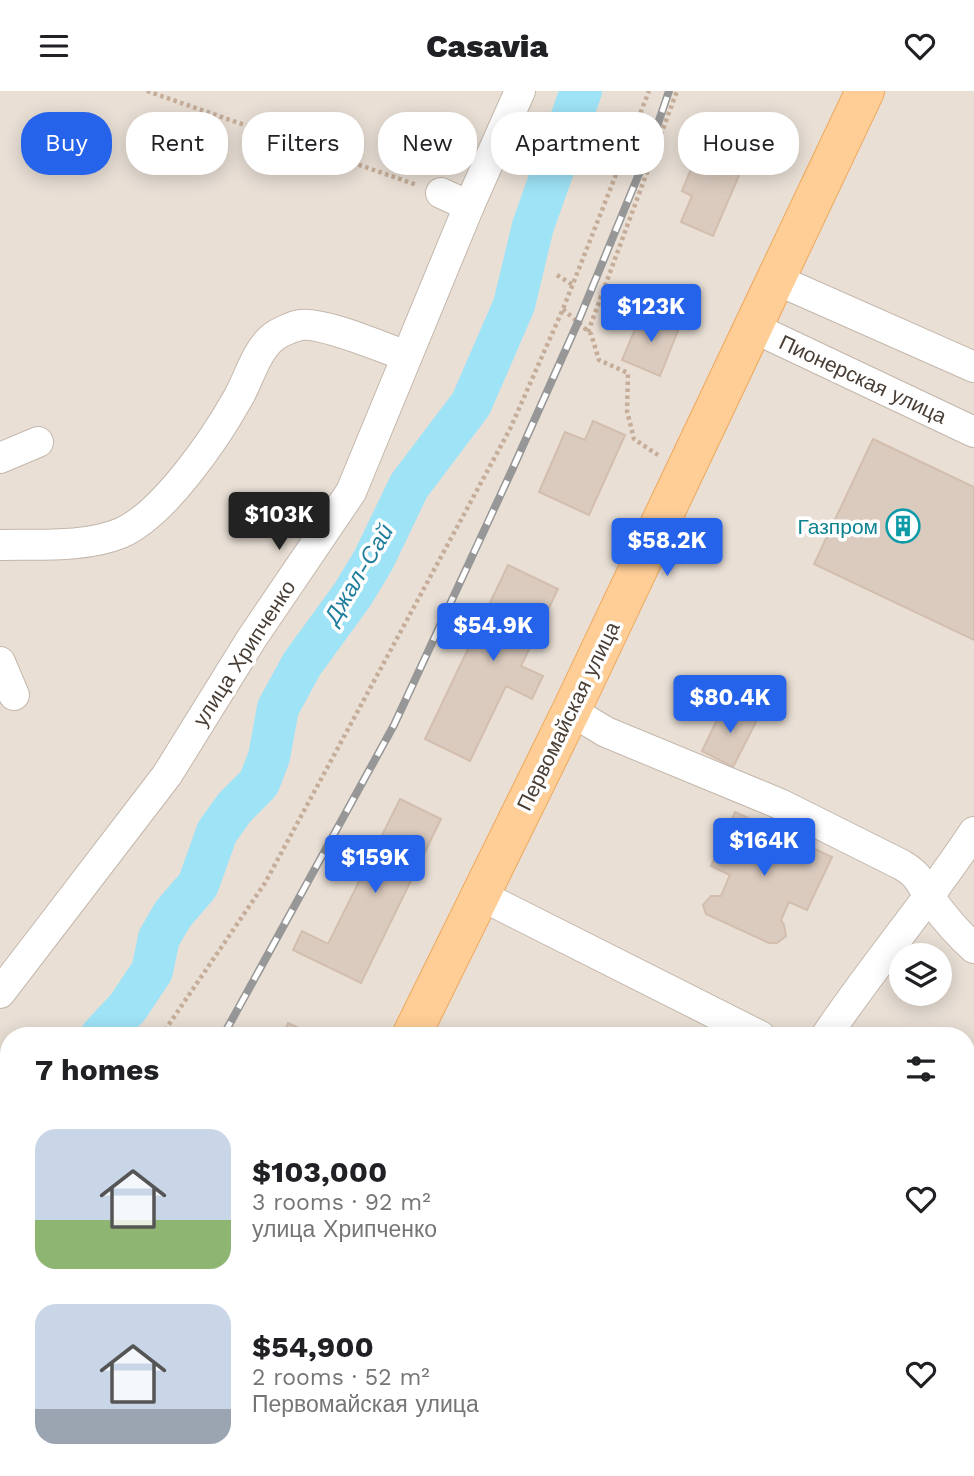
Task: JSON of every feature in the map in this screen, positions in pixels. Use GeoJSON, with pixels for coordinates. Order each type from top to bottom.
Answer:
{"type":"FeatureCollection","features":[{"type":"Feature","properties":{"kind":"main road","name":"Первомайская улица"},"geometry":{"type":"LineString","coordinates":[[415,1027],[571,711],[865,91]]}},
{"type":"Feature","properties":{"kind":"street","name":"улица Хрипченко"},"geometry":{"type":"LineString","coordinates":[[0,993],[167,775],[252,638],[351,492],[469,206],[520,91]]}},
{"type":"Feature","properties":{"kind":"street"},"geometry":{"type":"LineString","coordinates":[[441,194],[469,206]]}},
{"type":"Feature","properties":{"kind":"street"},"geometry":{"type":"LineString","coordinates":[[775,279],[974,367]]}},
{"type":"Feature","properties":{"kind":"street"},"geometry":{"type":"LineString","coordinates":[[0,545],[86,541],[120,533],[143,520],[177,485],[215,438],[263,349],[273,337],[301,325],[328,329],[407,356]]}},
{"type":"Feature","properties":{"kind":"street","name":"Пионерская улица"},"geometry":{"type":"LineString","coordinates":[[752,327],[974,432]]}},
{"type":"Feature","properties":{"kind":"street"},"geometry":{"type":"LineString","coordinates":[[0,458],[38,442]]}},
{"type":"Feature","properties":{"kind":"street"},"geometry":{"type":"LineString","coordinates":[[0,662],[14,695]]}},
{"type":"Feature","properties":{"kind":"street"},"geometry":{"type":"LineString","coordinates":[[571,711],[606,732],[780,804],[902,865],[917,874],[930,897],[962,938],[974,948]]}},
{"type":"Feature","properties":{"kind":"street"},"geometry":{"type":"LineString","coordinates":[[832,1027],[930,897],[974,832]]}},
{"type":"Feature","properties":{"kind":"street"},"geometry":{"type":"LineString","coordinates":[[480,895],[742,1027]]}},
{"type":"Feature","properties":{"kind":"path"},"geometry":{"type":"LineString","coordinates":[[147,91],[441,194]]}},
{"type":"Feature","properties":{"kind":"path"},"geometry":{"type":"LineString","coordinates":[[167,1027],[265,883],[510,429],[573,285],[649,91]]}},
{"type":"Feature","properties":{"kind":"path"},"geometry":{"type":"LineString","coordinates":[[588,332],[677,91]]}},
{"type":"Feature","properties":{"kind":"path"},"geometry":{"type":"LineString","coordinates":[[557,275],[573,285]]}},
{"type":"Feature","properties":{"kind":"path"},"geometry":{"type":"LineString","coordinates":[[563,309],[588,332],[599,360],[628,373],[627,411],[634,439],[658,454]]}},
{"type":"Feature","properties":{"kind":"shaded area"},"geometry":{"type":"Polygon","coordinates":[[[0,91],[974,91],[974,1027],[0,1027],[0,91]]]}},
{"type":"Feature","properties":{"kind":"building"},"geometry":{"type":"Polygon","coordinates":[[[689,175],[739,175],[713,236],[681,222],[692,196],[682,191],[689,175]]]}},
{"type":"Feature","properties":{"kind":"building"},"geometry":{"type":"Polygon","coordinates":[[[642,313],[679,328],[660,376],[622,360],[642,313]]]}},
{"type":"Feature","properties":{"kind":"building"},"geometry":{"type":"Polygon","coordinates":[[[593,421],[625,435],[589,515],[539,492],[565,432],[585,440],[593,421]]]}},
{"type":"Feature","properties":{"kind":"building","name":"Газпром"},"geometry":{"type":"Polygon","coordinates":[[[873,439],[974,487],[974,640],[814,564],[873,439]]]}},
{"type":"Feature","properties":{"kind":"building"},"geometry":{"type":"Polygon","coordinates":[[[508,565],[558,589],[521,666],[543,676],[532,699],[506,686],[470,761],[425,739],[508,565]]]}},
{"type":"Feature","properties":{"kind":"building"},"geometry":{"type":"Polygon","coordinates":[[[725,703],[758,718],[733,767],[702,751],[725,703]]]}},
{"type":"Feature","properties":{"kind":"building"},"geometry":{"type":"Polygon","coordinates":[[[400,799],[441,819],[361,983],[293,950],[302,931],[328,944],[400,799]]]}},
{"type":"Feature","properties":{"kind":"building"},"geometry":{"type":"Polygon","coordinates":[[[735,812],[832,857],[807,910],[789,902],[781,920],[786,936],[777,943],[769,943],[706,914],[703,905],[711,896],[721,896],[730,875],[711,866],[735,812]]]}},
{"type":"Feature","properties":{"kind":"waterway","name":"Джал-Сай"},"geometry":{"type":"LineString","coordinates":[[109,1027],[128,1007],[152,971],[159,938],[173,914],[198,885],[217,832],[235,807],[259,783],[269,757],[278,708],[302,664],[353,594],[374,559],[409,486],[471,404],[514,305],[533,226],[581,91]]}},
{"type":"Feature","properties":{"kind":"railway"},"geometry":{"type":"LineString","coordinates":[[228,1027],[394,725],[578,322],[650,147],[669,91]]}},
{"type":"Feature","properties":{"kind":"place","name":"Газпром"},"geometry":{"type":"Point","coordinates":[903,526]}}]}
